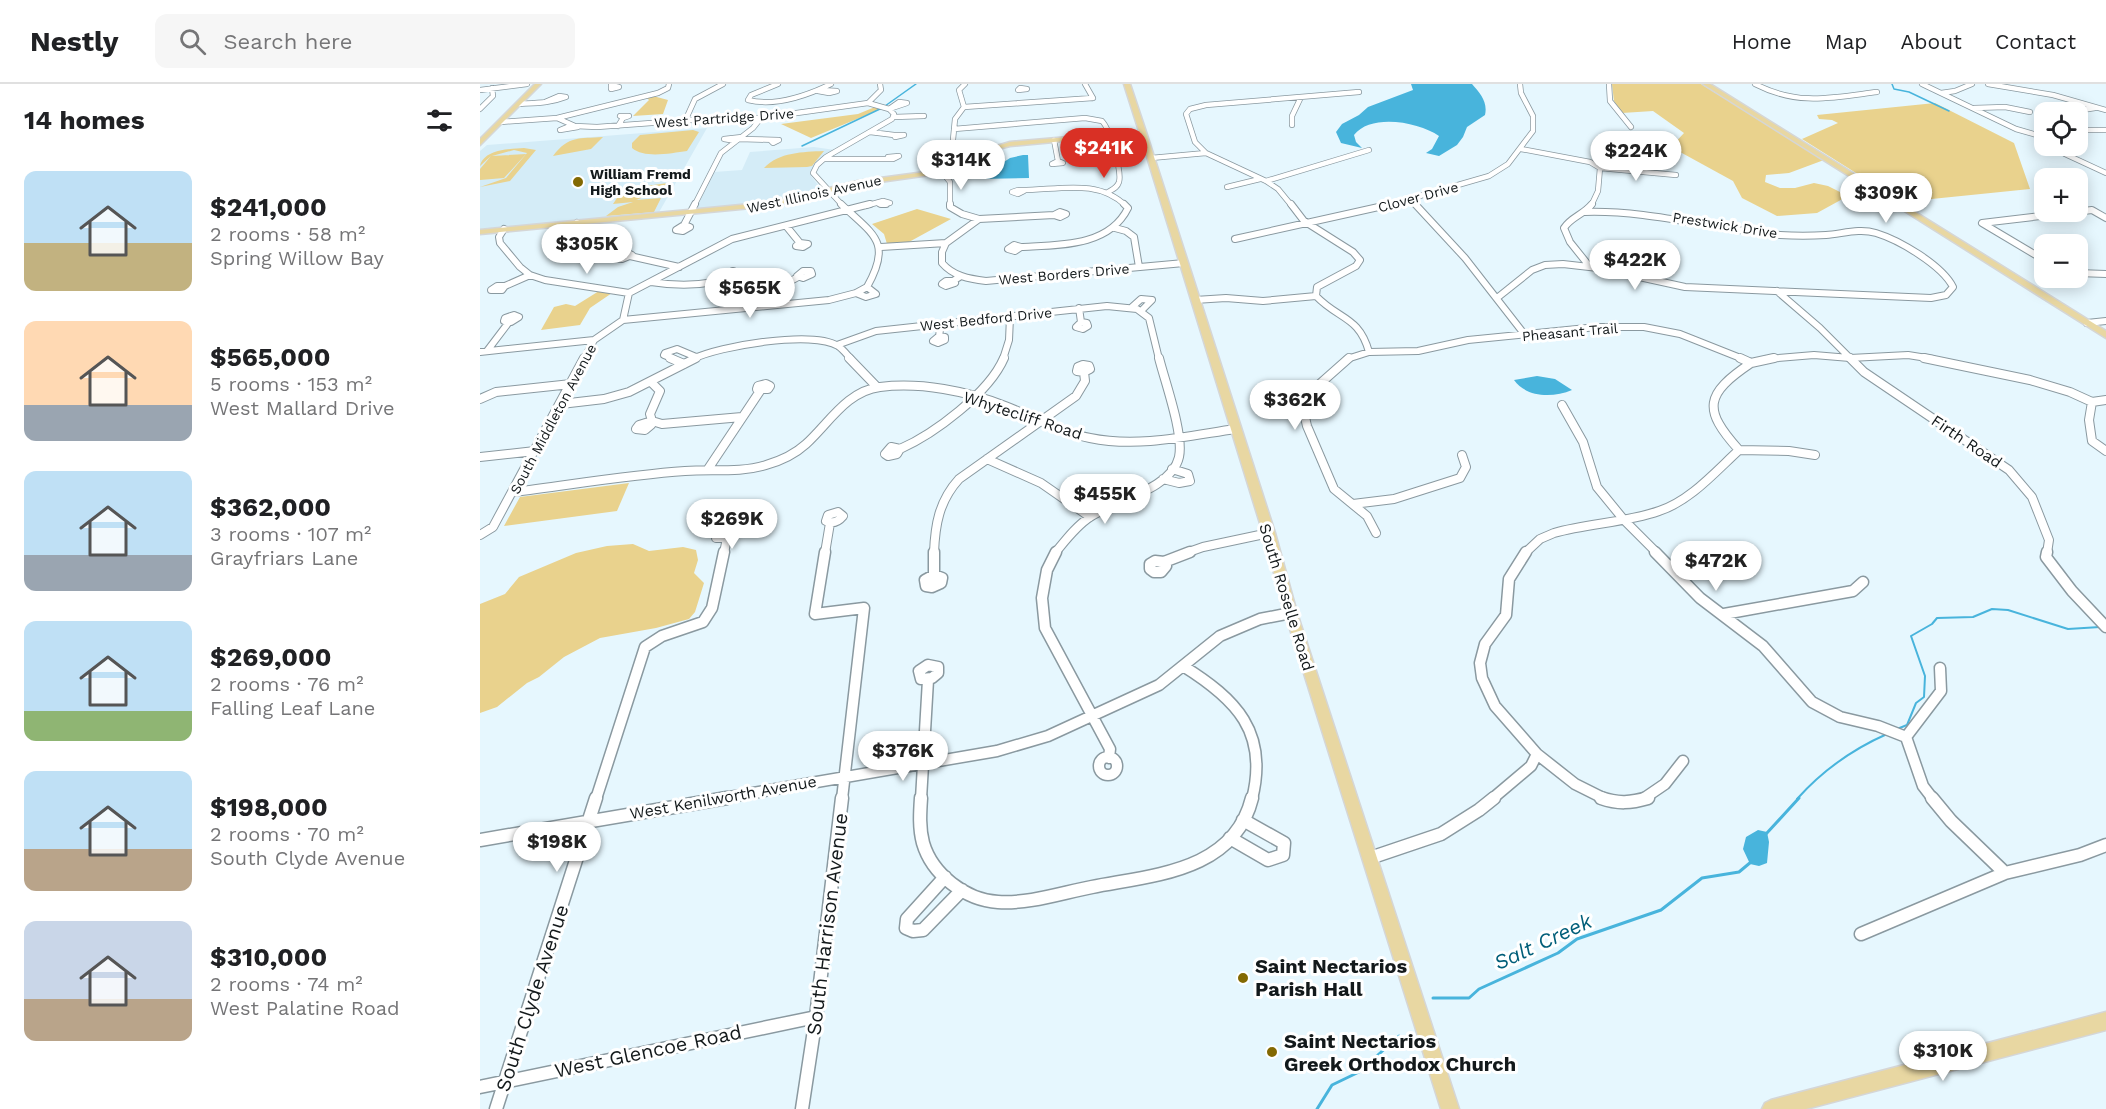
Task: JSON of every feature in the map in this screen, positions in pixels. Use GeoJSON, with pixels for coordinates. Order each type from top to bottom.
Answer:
{"type":"FeatureCollection","features":[{"type":"Feature","properties":{"kind":"main road"},"geometry":{"type":"LineString","coordinates":[[480,144],[538,84]]}},
{"type":"Feature","properties":{"kind":"main road","name":"South Roselle Road"},"geometry":{"type":"LineString","coordinates":[[1127,84],[1269,533],[1291,613],[1450,1109]]}},
{"type":"Feature","properties":{"kind":"main road"},"geometry":{"type":"LineString","coordinates":[[1706,84],[2106,335]]}},
{"type":"Feature","properties":{"kind":"main road","name":"West Illinois Avenue"},"geometry":{"type":"LineString","coordinates":[[480,232],[689,214],[772,204],[874,180],[942,172],[992,149],[1010,144],[1143,132]]}},
{"type":"Feature","properties":{"kind":"main road"},"geometry":{"type":"LineString","coordinates":[[1779,1108],[2106,1021]]}},
{"type":"Feature","properties":{"kind":"street"},"geometry":{"type":"LineString","coordinates":[[480,90],[526,84]]}},
{"type":"Feature","properties":{"kind":"street"},"geometry":{"type":"LineString","coordinates":[[557,118],[597,106],[658,93],[668,88],[669,84]]}},
{"type":"Feature","properties":{"kind":"street"},"geometry":{"type":"LineString","coordinates":[[685,121],[695,99],[723,84]]}},
{"type":"Feature","properties":{"kind":"street"},"geometry":{"type":"LineString","coordinates":[[778,84],[751,95],[748,100],[753,102],[786,99],[819,90],[831,84]]}},
{"type":"Feature","properties":{"kind":"street"},"geometry":{"type":"LineString","coordinates":[[880,84],[881,90],[868,103],[889,109],[894,112],[894,117]]}},
{"type":"Feature","properties":{"kind":"street"},"geometry":{"type":"LineString","coordinates":[[964,107],[959,90],[965,84]]}},
{"type":"Feature","properties":{"kind":"street"},"geometry":{"type":"LineString","coordinates":[[973,159],[952,152],[955,118],[964,107],[1093,98],[1085,84]]}},
{"type":"Feature","properties":{"kind":"street","name":"Clover Drive"},"geometry":{"type":"LineString","coordinates":[[1235,238],[1252,237],[1411,200],[1489,176],[1508,164],[1533,131],[1533,116],[1521,93],[1520,84]]}},
{"type":"Feature","properties":{"kind":"street"},"geometry":{"type":"LineString","coordinates":[[1609,84],[1610,101],[1631,127]]}},
{"type":"Feature","properties":{"kind":"street"},"geometry":{"type":"LineString","coordinates":[[1755,84],[1784,100],[1826,100],[1877,93]]}},
{"type":"Feature","properties":{"kind":"street"},"geometry":{"type":"LineString","coordinates":[[1922,84],[2016,129],[2034,134]]}},
{"type":"Feature","properties":{"kind":"street"},"geometry":{"type":"LineString","coordinates":[[1941,93],[1955,91],[1972,84]]}},
{"type":"Feature","properties":{"kind":"street"},"geometry":{"type":"LineString","coordinates":[[1988,84],[2024,90],[2024,96],[2034,97],[2034,92],[2053,94],[2106,108]]}},
{"type":"Feature","properties":{"kind":"street"},"geometry":{"type":"LineString","coordinates":[[2053,94],[2058,84]]}},
{"type":"Feature","properties":{"kind":"street"},"geometry":{"type":"LineString","coordinates":[[480,110],[493,96],[492,88]]}},
{"type":"Feature","properties":{"kind":"street"},"geometry":{"type":"LineString","coordinates":[[1024,90],[1028,104]]}},
{"type":"Feature","properties":{"kind":"street"},"geometry":{"type":"LineString","coordinates":[[1359,92],[1206,105],[1190,109],[1186,114],[1194,138],[1206,153],[1278,189],[1309,224],[1353,252],[1360,260],[1356,266],[1317,287],[1316,296],[1325,307],[1357,323],[1366,336],[1369,352],[1350,357],[1314,389],[1302,404],[1307,426],[1334,489],[1367,516],[1376,533]]}},
{"type":"Feature","properties":{"kind":"street"},"geometry":{"type":"LineString","coordinates":[[1292,125],[1292,116],[1301,97]]}},
{"type":"Feature","properties":{"kind":"street"},"geometry":{"type":"LineString","coordinates":[[519,104],[545,102]]}},
{"type":"Feature","properties":{"kind":"street","name":"West Partridge Drive"},"geometry":{"type":"LineString","coordinates":[[572,125],[561,130],[580,127],[762,118],[868,103]]}},
{"type":"Feature","properties":{"kind":"street"},"geometry":{"type":"LineString","coordinates":[[1972,108],[1996,106],[2030,112]]}},
{"type":"Feature","properties":{"kind":"street"},"geometry":{"type":"LineString","coordinates":[[2088,109],[2098,107]]}},
{"type":"Feature","properties":{"kind":"street"},"geometry":{"type":"LineString","coordinates":[[629,293],[623,320],[830,300],[856,293],[867,287],[881,247],[878,239],[827,191],[813,173],[824,159],[894,117],[924,116]]}},
{"type":"Feature","properties":{"kind":"street","name":"West Partridge Drive"},"geometry":{"type":"LineString","coordinates":[[501,122],[557,118],[580,127]]}},
{"type":"Feature","properties":{"kind":"street"},"geometry":{"type":"LineString","coordinates":[[618,126],[623,118]]}},
{"type":"Feature","properties":{"kind":"street"},"geometry":{"type":"LineString","coordinates":[[684,225],[721,153],[762,118]]}},
{"type":"Feature","properties":{"kind":"street"},"geometry":{"type":"LineString","coordinates":[[954,129],[1098,120],[1106,125],[1120,182],[1116,188],[1108,192]]}},
{"type":"Feature","properties":{"kind":"street"},"geometry":{"type":"LineString","coordinates":[[2088,130],[2106,130]]}},
{"type":"Feature","properties":{"kind":"street"},"geometry":{"type":"LineString","coordinates":[[2096,130],[2106,136]]}},
{"type":"Feature","properties":{"kind":"street"},"geometry":{"type":"LineString","coordinates":[[870,132],[894,135]]}},
{"type":"Feature","properties":{"kind":"street"},"geometry":{"type":"LineString","coordinates":[[739,139],[770,140]]}},
{"type":"Feature","properties":{"kind":"street"},"geometry":{"type":"LineString","coordinates":[[1054,140],[1058,161]]}},
{"type":"Feature","properties":{"kind":"street"},"geometry":{"type":"LineString","coordinates":[[1521,149],[1590,162],[1600,168],[1676,175]]}},
{"type":"Feature","properties":{"kind":"street"},"geometry":{"type":"LineString","coordinates":[[1227,188],[1369,150]]}},
{"type":"Feature","properties":{"kind":"street"},"geometry":{"type":"LineString","coordinates":[[1151,158],[1206,153]]}},
{"type":"Feature","properties":{"kind":"street"},"geometry":{"type":"LineString","coordinates":[[2069,156],[2106,173]]}},
{"type":"Feature","properties":{"kind":"street"},"geometry":{"type":"LineString","coordinates":[[824,159],[888,158]]}},
{"type":"Feature","properties":{"kind":"street"},"geometry":{"type":"LineString","coordinates":[[2088,165],[2103,164]]}},
{"type":"Feature","properties":{"kind":"street"},"geometry":{"type":"LineString","coordinates":[[1590,267],[1570,242],[1564,228],[1570,218],[1585,212],[1599,188],[1600,168]]}},
{"type":"Feature","properties":{"kind":"street"},"geometry":{"type":"LineString","coordinates":[[942,172],[950,182],[950,207],[962,214],[979,219],[1054,215]]}},
{"type":"Feature","properties":{"kind":"street"},"geometry":{"type":"LineString","coordinates":[[1020,247],[1086,240],[1115,228],[1125,219],[1128,208],[1121,199],[1108,192],[1073,188],[1024,191]]}},
{"type":"Feature","properties":{"kind":"street"},"geometry":{"type":"LineString","coordinates":[[1411,200],[1465,258],[1525,335]]}},
{"type":"Feature","properties":{"kind":"street"},"geometry":{"type":"LineString","coordinates":[[504,230],[499,237],[500,243],[520,267],[530,275],[545,280],[629,293],[732,239],[879,204]]}},
{"type":"Feature","properties":{"kind":"street","name":"Prestwick Drive"},"geometry":{"type":"LineString","coordinates":[[1585,212],[1615,210],[1658,214],[1780,235],[1874,232],[1892,239],[1939,270],[1950,279],[1953,287],[1950,292],[1939,298],[1777,291]]}},
{"type":"Feature","properties":{"kind":"street"},"geometry":{"type":"LineString","coordinates":[[2034,254],[1982,222],[2092,210],[2106,218]]}},
{"type":"Feature","properties":{"kind":"street"},"geometry":{"type":"LineString","coordinates":[[961,276],[949,271],[942,262],[942,252],[946,243],[979,219]]}},
{"type":"Feature","properties":{"kind":"street"},"geometry":{"type":"LineString","coordinates":[[577,223],[572,230],[572,236],[577,239]]}},
{"type":"Feature","properties":{"kind":"street"},"geometry":{"type":"LineString","coordinates":[[787,227],[800,243]]}},
{"type":"Feature","properties":{"kind":"street"},"geometry":{"type":"LineString","coordinates":[[1115,228],[1126,231],[1134,237],[1139,267]]}},
{"type":"Feature","properties":{"kind":"street"},"geometry":{"type":"LineString","coordinates":[[881,247],[946,243]]}},
{"type":"Feature","properties":{"kind":"street"},"geometry":{"type":"LineString","coordinates":[[630,256],[679,267]]}},
{"type":"Feature","properties":{"kind":"street","name":"West Borders Drive"},"geometry":{"type":"LineString","coordinates":[[961,276],[986,281],[1010,281],[1184,263]]}},
{"type":"Feature","properties":{"kind":"street"},"geometry":{"type":"LineString","coordinates":[[1497,298],[1537,267],[1549,265],[1590,267],[1635,278],[1684,286],[1777,291]]}},
{"type":"Feature","properties":{"kind":"street"},"geometry":{"type":"LineString","coordinates":[[2088,273],[2106,274]]}},
{"type":"Feature","properties":{"kind":"street"},"geometry":{"type":"LineString","coordinates":[[505,286],[530,275]]}},
{"type":"Feature","properties":{"kind":"street"},"geometry":{"type":"LineString","coordinates":[[953,281],[961,276]]}},
{"type":"Feature","properties":{"kind":"street"},"geometry":{"type":"LineString","coordinates":[[781,304],[787,284],[798,277]]}},
{"type":"Feature","properties":{"kind":"street"},"geometry":{"type":"LineString","coordinates":[[651,282],[671,286],[721,281]]}},
{"type":"Feature","properties":{"kind":"street"},"geometry":{"type":"LineString","coordinates":[[856,293],[866,297],[876,294],[867,287]]}},
{"type":"Feature","properties":{"kind":"street","name":"Firth Road"},"geometry":{"type":"LineString","coordinates":[[1777,291],[1820,328],[1864,372],[2009,470],[2026,487],[2049,540],[2046,557],[2072,591],[2106,627]]}},
{"type":"Feature","properties":{"kind":"street"},"geometry":{"type":"LineString","coordinates":[[1196,300],[1226,298],[1263,301],[1316,296]]}},
{"type":"Feature","properties":{"kind":"street","name":"West Bedford Drive"},"geometry":{"type":"LineString","coordinates":[[837,345],[876,331],[1113,305],[1136,309],[1151,321],[1179,437]]}},
{"type":"Feature","properties":{"kind":"street"},"geometry":{"type":"LineString","coordinates":[[1079,308],[1081,322]]}},
{"type":"Feature","properties":{"kind":"street"},"geometry":{"type":"LineString","coordinates":[[900,449],[909,447],[938,427],[991,379],[1001,363],[1009,341],[1010,317]]}},
{"type":"Feature","properties":{"kind":"street","name":"South Middleton Avenue"},"geometry":{"type":"LineString","coordinates":[[484,534],[493,527],[513,492],[594,340],[623,320]]}},
{"type":"Feature","properties":{"kind":"street"},"geometry":{"type":"LineString","coordinates":[[2087,323],[2106,321]]}},
{"type":"Feature","properties":{"kind":"street"},"geometry":{"type":"LineString","coordinates":[[483,352],[509,322]]}},
{"type":"Feature","properties":{"kind":"street"},"geometry":{"type":"LineString","coordinates":[[939,336],[941,324]]}},
{"type":"Feature","properties":{"kind":"street","name":"Pheasant Trail"},"geometry":{"type":"LineString","coordinates":[[1369,352],[1418,351],[1468,340],[1597,327],[1644,327],[1680,334],[1712,345],[1750,363]]}},
{"type":"Feature","properties":{"kind":"street"},"geometry":{"type":"LineString","coordinates":[[561,404],[604,399],[651,382],[708,352],[732,346],[804,339],[837,345],[877,387]]}},
{"type":"Feature","properties":{"kind":"street"},"geometry":{"type":"LineString","coordinates":[[483,352],[594,340]]}},
{"type":"Feature","properties":{"kind":"street"},"geometry":{"type":"LineString","coordinates":[[684,364],[664,355],[668,351],[677,349],[696,357]]}},
{"type":"Feature","properties":{"kind":"street"},"geometry":{"type":"LineString","coordinates":[[1739,450],[1716,423],[1712,405],[1720,389],[1733,375],[1750,363],[1778,357],[1850,358],[1876,355],[1918,357],[1986,369],[2030,380],[2070,392],[2092,402],[2106,400]]}},
{"type":"Feature","properties":{"kind":"street"},"geometry":{"type":"LineString","coordinates":[[934,575],[936,518],[947,490],[959,479],[1076,396],[1084,381],[1084,372]]}},
{"type":"Feature","properties":{"kind":"street"},"geometry":{"type":"LineString","coordinates":[[651,382],[660,391],[650,414],[651,422],[662,424],[742,417]]}},
{"type":"Feature","properties":{"kind":"street"},"geometry":{"type":"LineString","coordinates":[[480,399],[496,392],[571,384]]}},
{"type":"Feature","properties":{"kind":"street","name":"Whytecliff Road"},"geometry":{"type":"LineString","coordinates":[[513,492],[708,469],[748,469],[786,456],[805,445],[837,410],[877,387],[935,389],[973,396],[1074,434],[1107,440],[1141,442],[1235,429]]}},
{"type":"Feature","properties":{"kind":"street"},"geometry":{"type":"LineString","coordinates":[[708,469],[760,391]]}},
{"type":"Feature","properties":{"kind":"street"},"geometry":{"type":"LineString","coordinates":[[2092,402],[2089,420],[2092,441],[2106,451]]}},
{"type":"Feature","properties":{"kind":"street"},"geometry":{"type":"LineString","coordinates":[[1562,405],[1566,416],[1583,442],[1597,487],[1623,520],[1700,598],[1724,614],[1763,646],[1812,702],[1840,717],[1878,726],[1906,737],[1923,786],[1951,821],[2005,873]]}},
{"type":"Feature","properties":{"kind":"street"},"geometry":{"type":"LineString","coordinates":[[1109,758],[1110,750],[1045,628],[1042,598],[1047,570],[1055,553],[1068,537],[1090,517],[1148,489],[1163,479],[1172,469],[1181,451],[1179,437]]}},
{"type":"Feature","properties":{"kind":"street"},"geometry":{"type":"LineString","coordinates":[[1683,761],[1672,778],[1654,796],[1634,804],[1604,801],[1572,782],[1537,754],[1515,730],[1485,686],[1480,669],[1482,650],[1490,634],[1506,615],[1508,582],[1530,547],[1548,534],[1623,520],[1660,510],[1695,489],[1739,450],[1782,450],[1815,455]]}},
{"type":"Feature","properties":{"kind":"street"},"geometry":{"type":"LineString","coordinates":[[480,457],[535,451]]}},
{"type":"Feature","properties":{"kind":"street"},"geometry":{"type":"LineString","coordinates":[[1353,504],[1377,504],[1420,493],[1460,478],[1466,467],[1462,455]]}},
{"type":"Feature","properties":{"kind":"street"},"geometry":{"type":"LineString","coordinates":[[987,459],[1041,483],[1090,517]]}},
{"type":"Feature","properties":{"kind":"street"},"geometry":{"type":"LineString","coordinates":[[1163,479],[1179,483],[1190,481],[1188,474],[1172,469]]}},
{"type":"Feature","properties":{"kind":"street","name":"South Harrison Avenue"},"geometry":{"type":"LineString","coordinates":[[802,1109],[816,1017],[864,608],[815,614],[830,523]]}},
{"type":"Feature","properties":{"kind":"street"},"geometry":{"type":"LineString","coordinates":[[1164,562],[1203,547],[1269,533]]}},
{"type":"Feature","properties":{"kind":"street","name":"South Clyde Avenue"},"geometry":{"type":"LineString","coordinates":[[496,1109],[645,647],[662,636],[686,630],[702,621],[712,608],[727,538]]}},
{"type":"Feature","properties":{"kind":"street"},"geometry":{"type":"LineString","coordinates":[[1724,614],[1853,591],[1863,582]]}},
{"type":"Feature","properties":{"kind":"street","name":"West Kenilworth Avenue"},"geometry":{"type":"LineString","coordinates":[[480,840],[590,819],[997,751],[1048,736],[1093,717],[1159,685],[1220,636],[1260,619],[1291,613]]}},
{"type":"Feature","properties":{"kind":"street"},"geometry":{"type":"LineString","coordinates":[[928,680],[919,826],[926,851],[936,869],[962,890],[996,902],[1029,900],[1180,870],[1216,850],[1230,838],[1248,811],[1257,784],[1256,760],[1250,733],[1238,708],[1219,689],[1183,666]]}},
{"type":"Feature","properties":{"kind":"street"},"geometry":{"type":"LineString","coordinates":[[1906,737],[1941,691],[1940,668]]}},
{"type":"Feature","properties":{"kind":"street"},"geometry":{"type":"LineString","coordinates":[[1370,858],[1441,834],[1479,810],[1531,766],[1537,754]]}},
{"type":"Feature","properties":{"kind":"street"},"geometry":{"type":"LineString","coordinates":[[1230,838],[1268,860],[1283,855],[1284,843],[1243,820]]}},
{"type":"Feature","properties":{"kind":"street"},"geometry":{"type":"LineString","coordinates":[[1861,934],[2005,873],[2080,855],[2106,845]]}},
{"type":"Feature","properties":{"kind":"street"},"geometry":{"type":"LineString","coordinates":[[945,877],[907,919],[906,928],[913,932],[923,930],[962,890]]}},
{"type":"Feature","properties":{"kind":"street","name":"West Glencoe Road"},"geometry":{"type":"LineString","coordinates":[[480,1087],[816,1017]]}},
{"type":"Feature","properties":{"kind":"shaded area"},"geometry":{"type":"Polygon","coordinates":[[[1612,84],[1701,84],[1824,160],[1789,173],[1766,175],[1765,182],[1780,188],[1795,188],[1814,183],[1828,186],[1848,196],[1817,213],[1777,216],[1742,198],[1733,181],[1671,147],[1684,133],[1653,111],[1622,113],[1614,101],[1612,84]]]}},
{"type":"Feature","properties":{"kind":"shaded area"},"geometry":{"type":"Polygon","coordinates":[[[653,96],[668,100],[663,114],[633,116],[649,100],[647,98],[653,96]]]}},
{"type":"Feature","properties":{"kind":"shaded area"},"geometry":{"type":"Polygon","coordinates":[[[1935,103],[2014,143],[2030,189],[1902,202],[1802,139],[1838,123],[1819,119],[1817,115],[1935,103]]]}},
{"type":"Feature","properties":{"kind":"shaded area"},"geometry":{"type":"Polygon","coordinates":[[[875,107],[881,109],[811,138],[781,124],[858,114],[875,107]]]}},
{"type":"Feature","properties":{"kind":"shaded area","name":"William Fremd High School"},"geometry":{"type":"Polygon","coordinates":[[[707,128],[658,214],[480,230],[480,151],[487,145],[707,128]]]}},
{"type":"Feature","properties":{"kind":"shaded area"},"geometry":{"type":"Polygon","coordinates":[[[693,130],[699,132],[687,151],[651,154],[632,148],[632,143],[640,135],[693,130]]]}},
{"type":"Feature","properties":{"kind":"shaded area"},"geometry":{"type":"Polygon","coordinates":[[[603,137],[591,149],[553,156],[564,144],[575,139],[603,137]]]}},
{"type":"Feature","properties":{"kind":"shaded area"},"geometry":{"type":"Polygon","coordinates":[[[814,147],[835,150],[812,171],[811,176],[822,190],[776,202],[695,211],[714,172],[742,170],[750,152],[814,147]]]}},
{"type":"Feature","properties":{"kind":"shaded area"},"geometry":{"type":"Polygon","coordinates":[[[524,148],[536,150],[510,181],[480,187],[506,178],[527,153],[514,150],[492,156],[526,154],[504,178],[480,180],[480,169],[491,156],[480,166],[482,160],[498,151],[524,148]]]}},
{"type":"Feature","properties":{"kind":"shaded area"},"geometry":{"type":"Polygon","coordinates":[[[824,151],[812,166],[764,168],[784,156],[824,151]]]}},
{"type":"Feature","properties":{"kind":"shaded area"},"geometry":{"type":"Polygon","coordinates":[[[668,183],[659,191],[636,200],[661,198],[654,212],[606,216],[618,207],[633,202],[613,204],[623,189],[668,183]]]}},
{"type":"Feature","properties":{"kind":"shaded area"},"geometry":{"type":"Polygon","coordinates":[[[917,209],[951,219],[909,242],[887,244],[884,234],[872,224],[917,209]]]}},
{"type":"Feature","properties":{"kind":"shaded area"},"geometry":{"type":"Polygon","coordinates":[[[599,291],[612,293],[590,308],[580,325],[541,330],[554,307],[566,304],[575,306],[599,291]]]}},
{"type":"Feature","properties":{"kind":"shaded area"},"geometry":{"type":"Polygon","coordinates":[[[629,483],[617,511],[504,526],[520,497],[629,483]]]}},
{"type":"Feature","properties":{"kind":"shaded area"},"geometry":{"type":"Polygon","coordinates":[[[633,544],[649,551],[683,547],[696,550],[698,560],[694,573],[704,583],[695,612],[689,619],[656,628],[600,638],[564,657],[497,707],[480,713],[480,604],[505,594],[519,577],[576,553],[607,546],[633,544]]]}},
{"type":"Feature","properties":{"kind":"water"},"geometry":{"type":"Polygon","coordinates":[[[1411,84],[1472,84],[1484,102],[1485,115],[1467,127],[1457,145],[1439,156],[1426,153],[1432,149],[1439,136],[1420,127],[1395,122],[1372,124],[1362,128],[1354,135],[1356,142],[1362,148],[1341,143],[1336,132],[1342,124],[1368,107],[1413,90],[1411,84]]]}},
{"type":"Feature","properties":{"kind":"water"},"geometry":{"type":"Polygon","coordinates":[[[1028,155],[1029,178],[978,179],[1010,158],[1028,155]]]}},
{"type":"Feature","properties":{"kind":"water"},"geometry":{"type":"Polygon","coordinates":[[[1537,376],[1555,379],[1572,390],[1565,393],[1541,395],[1526,390],[1514,380],[1537,376]]]}},
{"type":"Feature","properties":{"kind":"water"},"geometry":{"type":"Polygon","coordinates":[[[1758,830],[1767,832],[1769,842],[1767,863],[1759,866],[1750,864],[1743,849],[1746,837],[1758,830]]]}},
{"type":"Feature","properties":{"kind":"waterway"},"geometry":{"type":"LineString","coordinates":[[885,106],[916,84]]}},
{"type":"Feature","properties":{"kind":"waterway"},"geometry":{"type":"LineString","coordinates":[[1892,84],[1894,89],[1909,92],[1949,111]]}},
{"type":"Feature","properties":{"kind":"waterway"},"geometry":{"type":"LineString","coordinates":[[802,146],[882,108]]}},
{"type":"Feature","properties":{"kind":"waterway","name":"Salt Creek"},"geometry":{"type":"LineString","coordinates":[[1897,729],[1907,725],[1916,703],[1924,697],[1925,676],[1911,636],[1932,624],[1937,618],[1973,617],[1992,609],[2008,610],[2068,629],[2100,627]]}},
{"type":"Feature","properties":{"kind":"waterway","name":"Salt Creek"},"geometry":{"type":"LineString","coordinates":[[1797,799],[1839,762],[1887,734]]}},
{"type":"Feature","properties":{"kind":"waterway","name":"Salt Creek"},"geometry":{"type":"LineString","coordinates":[[1766,834],[1799,798]]}},
{"type":"Feature","properties":{"kind":"waterway","name":"Salt Creek"},"geometry":{"type":"LineString","coordinates":[[1433,998],[1469,998],[1479,989],[1558,953],[1577,939],[1661,910],[1702,878],[1739,872],[1751,862]]}},
{"type":"Feature","properties":{"kind":"waterway","name":"Salt Creek"},"geometry":{"type":"LineString","coordinates":[[1317,1109],[1332,1085],[1359,1072],[1399,1036]]}},
{"type":"Feature","properties":{"kind":"place","name":"William Fremd High School"},"geometry":{"type":"Point","coordinates":[578,182]}},
{"type":"Feature","properties":{"kind":"place","name":"Saint Nectarios Parish Hall"},"geometry":{"type":"Point","coordinates":[1243,978]}},
{"type":"Feature","properties":{"kind":"place","name":"Saint Nectarios Greek Orthodox Church"},"geometry":{"type":"Point","coordinates":[1272,1052]}}]}
